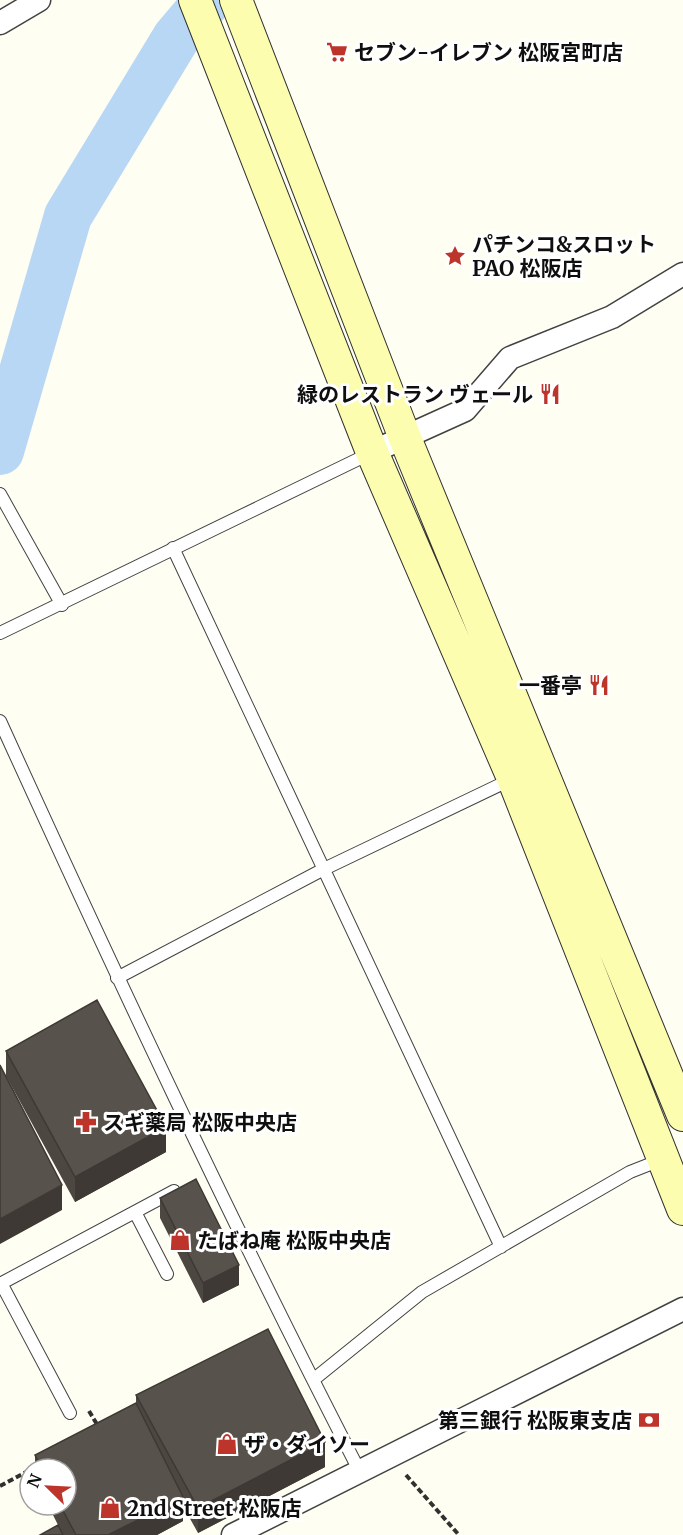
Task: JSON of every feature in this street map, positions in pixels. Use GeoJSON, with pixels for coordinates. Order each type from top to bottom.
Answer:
{"type":"FeatureCollection","features":[{"type":"Feature","properties":{"kind":"street"},"geometry":{"type":"LineString","coordinates":[[0,23],[39,0]]}},
{"type":"Feature","properties":{"kind":"street"},"geometry":{"type":"LineString","coordinates":[[683,1115],[405,438],[237,1],[202,21],[372,452],[513,778],[683,1209]]}},
{"type":"Feature","properties":{"kind":"street"},"geometry":{"type":"LineString","coordinates":[[372,452],[465,410],[510,358],[612,316],[683,274]]}},
{"type":"Feature","properties":{"kind":"street"},"geometry":{"type":"LineString","coordinates":[[233,1535],[683,1309]]}},
{"type":"Feature","properties":{"kind":"lane"},"geometry":{"type":"LineString","coordinates":[[0,633],[62,605],[173,548],[372,452]]}},
{"type":"Feature","properties":{"kind":"lane"},"geometry":{"type":"LineString","coordinates":[[2,497],[62,605]]}},
{"type":"Feature","properties":{"kind":"lane"},"geometry":{"type":"LineString","coordinates":[[173,548],[501,1247]]}},
{"type":"Feature","properties":{"kind":"lane"},"geometry":{"type":"LineString","coordinates":[[0,721],[117,978],[359,1470]]}},
{"type":"Feature","properties":{"kind":"lane"},"geometry":{"type":"LineString","coordinates":[[117,978],[324,869],[513,778]]}},
{"type":"Feature","properties":{"kind":"lane"},"geometry":{"type":"LineString","coordinates":[[313,1380],[422,1292],[630,1172],[663,1159]]}},
{"type":"Feature","properties":{"kind":"lane"},"geometry":{"type":"LineString","coordinates":[[70,1413],[0,1284],[175,1191]]}},
{"type":"Feature","properties":{"kind":"lane"},"geometry":{"type":"LineString","coordinates":[[135,1212],[167,1274]]}},
{"type":"Feature","properties":{"kind":"path"},"geometry":{"type":"LineString","coordinates":[[389,1455],[459,1535]]}},
{"type":"Feature","properties":{"kind":"path"},"geometry":{"type":"LineString","coordinates":[[0,1486],[18,1476]]}},
{"type":"Feature","properties":{"kind":"building"},"geometry":{"type":"Polygon","coordinates":[[[97,1000],[166,1127],[75,1177],[6,1051],[97,1000]]]}},
{"type":"Feature","properties":{"kind":"building"},"geometry":{"type":"Polygon","coordinates":[[[0,1065],[62,1185],[0,1219],[0,1065]]]}},
{"type":"Feature","properties":{"kind":"building"},"geometry":{"type":"Polygon","coordinates":[[[196,1179],[239,1265],[203,1283],[160,1198],[196,1179]]]}},
{"type":"Feature","properties":{"kind":"building"},"geometry":{"type":"Polygon","coordinates":[[[268,1329],[325,1442],[198,1508],[136,1395],[268,1329]]]}},
{"type":"Feature","properties":{"kind":"building"},"geometry":{"type":"Polygon","coordinates":[[[136,1403],[183,1497],[108,1535],[76,1535],[66,1517],[78,1517],[78,1457],[36,1457],[35,1455],[136,1403]]]}},
{"type":"Feature","properties":{"kind":"building"},"geometry":{"type":"Polygon","coordinates":[[[58,1525],[63,1535],[40,1535],[58,1525]]]}},
{"type":"Feature","properties":{"kind":"waterway"},"geometry":{"type":"LineString","coordinates":[[0,451],[68,216],[176,38],[208,0]]}},
{"type":"Feature","properties":{"kind":"place","name":"セブン-イレブン 松阪宮町店"},"geometry":{"type":"Point","coordinates":[337,52]}},
{"type":"Feature","properties":{"kind":"place","name":"パチンコ&スロット PAO 松阪店"},"geometry":{"type":"Point","coordinates":[455,256]}},
{"type":"Feature","properties":{"kind":"place","name":"緑のレストラン ヴェール"},"geometry":{"type":"Point","coordinates":[550,394]}},
{"type":"Feature","properties":{"kind":"place","name":"一番亭"},"geometry":{"type":"Point","coordinates":[599,685]}},
{"type":"Feature","properties":{"kind":"place","name":"スギ薬局 松阪中央店"},"geometry":{"type":"Point","coordinates":[86,1122]}},
{"type":"Feature","properties":{"kind":"place","name":"たばね庵 松阪中央店"},"geometry":{"type":"Point","coordinates":[180,1240]}},
{"type":"Feature","properties":{"kind":"place","name":"第三銀行 松阪東支店"},"geometry":{"type":"Point","coordinates":[649,1420]}},
{"type":"Feature","properties":{"kind":"place","name":"ザ・ダイソー"},"geometry":{"type":"Point","coordinates":[227,1444]}},
{"type":"Feature","properties":{"kind":"place","name":"2nd Street 松阪店"},"geometry":{"type":"Point","coordinates":[110,1508]}}]}
